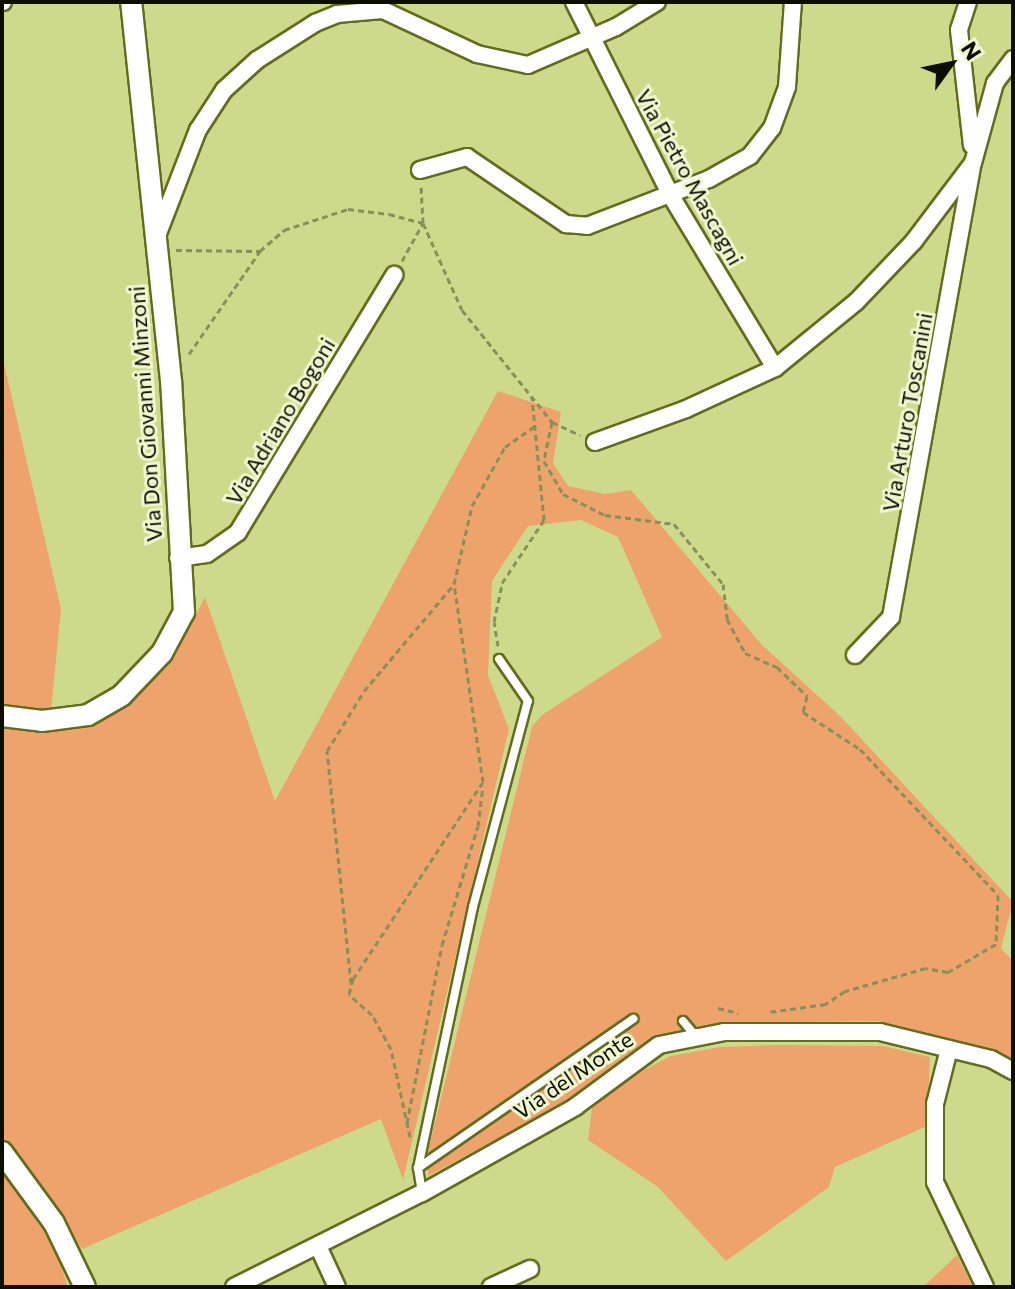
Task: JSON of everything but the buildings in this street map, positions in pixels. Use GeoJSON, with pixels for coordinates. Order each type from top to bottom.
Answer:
{"type":"FeatureCollection","features":[{"type":"Feature","properties":{"kind":"street","name":"Via Don Giovanni Minzoni"},"geometry":{"type":"LineString","coordinates":[[2,716],[69,718],[88,715],[122,695],[162,653],[184,612],[178,558],[171,381],[131,2]]}},
{"type":"Feature","properties":{"kind":"street","name":"Via Pietro Mascagni"},"geometry":{"type":"LineString","coordinates":[[574,2],[671,196],[775,368]]}},
{"type":"Feature","properties":{"kind":"street"},"geometry":{"type":"LineString","coordinates":[[156,243],[210,109],[257,60],[315,23],[349,12],[383,10],[477,54],[528,65],[592,39],[657,2]]}},
{"type":"Feature","properties":{"kind":"street"},"geometry":{"type":"LineString","coordinates":[[420,170],[467,157],[566,224],[587,226],[671,196],[750,156],[772,128],[787,87],[793,2]]}},
{"type":"Feature","properties":{"kind":"street"},"geometry":{"type":"LineString","coordinates":[[968,2],[959,30],[973,163]]}},
{"type":"Feature","properties":{"kind":"street"},"geometry":{"type":"LineString","coordinates":[[595,442],[775,368],[856,302],[914,241],[973,163],[995,83],[1013,59]]}},
{"type":"Feature","properties":{"kind":"street","name":"Via Arturo Toscanini"},"geometry":{"type":"LineString","coordinates":[[855,655],[891,617],[973,163]]}},
{"type":"Feature","properties":{"kind":"street","name":"Via Adriano Bogoni"},"geometry":{"type":"LineString","coordinates":[[178,558],[207,554],[238,532],[394,275]]}},
{"type":"Feature","properties":{"kind":"street","name":"Via del Monte"},"geometry":{"type":"LineString","coordinates":[[234,1287],[422,1193],[575,1107],[659,1045],[724,1032],[880,1032],[991,1059],[1013,1071]]}},
{"type":"Feature","properties":{"kind":"street"},"geometry":{"type":"LineString","coordinates":[[949,1049],[935,1104],[935,1182],[985,1287]]}},
{"type":"Feature","properties":{"kind":"street"},"geometry":{"type":"LineString","coordinates":[[2,1152],[54,1223],[85,1287]]}},
{"type":"Feature","properties":{"kind":"street"},"geometry":{"type":"LineString","coordinates":[[318,1246],[337,1287]]}},
{"type":"Feature","properties":{"kind":"street"},"geometry":{"type":"LineString","coordinates":[[491,1287],[530,1269]]}},
{"type":"Feature","properties":{"kind":"lane"},"geometry":{"type":"LineString","coordinates":[[422,1193],[418,1168],[473,907],[528,701],[499,659]]}},
{"type":"Feature","properties":{"kind":"lane"},"geometry":{"type":"LineString","coordinates":[[418,1168],[633,1019]]}},
{"type":"Feature","properties":{"kind":"lane"},"geometry":{"type":"LineString","coordinates":[[683,1021],[693,1033],[724,1032]]}},
{"type":"Feature","properties":{"kind":"path"},"geometry":{"type":"LineString","coordinates":[[394,275],[423,223],[420,170]]}},
{"type":"Feature","properties":{"kind":"path"},"geometry":{"type":"LineString","coordinates":[[156,243],[219,254],[260,251]]}},
{"type":"Feature","properties":{"kind":"path"},"geometry":{"type":"LineString","coordinates":[[171,381],[209,322]]}},
{"type":"Feature","properties":{"kind":"path"},"geometry":{"type":"LineString","coordinates":[[499,659],[494,622],[502,583],[544,520],[532,397]]}},
{"type":"Feature","properties":{"kind":"path"},"geometry":{"type":"LineString","coordinates":[[595,442],[552,422],[544,461],[563,494],[605,515],[674,524],[723,584],[727,619],[745,653],[777,667],[807,696],[803,712],[860,749],[998,895],[996,944],[948,972],[926,968],[845,991],[826,1004],[764,1013]]}},
{"type":"Feature","properties":{"kind":"path"},"geometry":{"type":"LineString","coordinates":[[406,1125],[442,945],[478,826],[483,782],[454,584],[472,506],[505,447],[535,426]]}},
{"type":"Feature","properties":{"kind":"path"},"geometry":{"type":"LineString","coordinates":[[418,1168],[391,1049],[372,1015],[349,994],[351,985],[327,751],[364,691],[454,584]]}},
{"type":"Feature","properties":{"kind":"path"},"geometry":{"type":"LineString","coordinates":[[351,985],[483,782]]}},
{"type":"Feature","properties":{"kind":"path"},"geometry":{"type":"LineString","coordinates":[[718,1008],[749,1015]]}},
{"type":"Feature","properties":{"kind":"shaded area"},"geometry":{"type":"Polygon","coordinates":[[[2,355],[61,609],[51,710],[2,706],[2,355]]]}},
{"type":"Feature","properties":{"kind":"shaded area"},"geometry":{"type":"Polygon","coordinates":[[[498,391],[561,412],[553,463],[568,486],[605,494],[631,490],[762,645],[841,717],[1013,902],[1001,948],[1013,961],[1013,1065],[878,1021],[719,1023],[656,1037],[560,1105],[428,1176],[428,1151],[532,727],[542,715],[662,637],[618,537],[581,520],[528,526],[492,581],[488,675],[509,729],[403,1180],[381,1119],[82,1249],[2,1139],[2,724],[93,723],[136,696],[174,658],[205,597],[275,801],[498,391]]]}},
{"type":"Feature","properties":{"kind":"shaded area"},"geometry":{"type":"Polygon","coordinates":[[[883,1046],[930,1057],[927,1126],[835,1167],[829,1187],[726,1261],[658,1187],[588,1140],[592,1108],[619,1083],[671,1056],[720,1047],[883,1046]]]}},
{"type":"Feature","properties":{"kind":"shaded area"},"geometry":{"type":"Polygon","coordinates":[[[2,1172],[54,1246],[68,1287],[2,1287],[2,1172]]]}},
{"type":"Feature","properties":{"kind":"shaded area"},"geometry":{"type":"Polygon","coordinates":[[[957,1255],[973,1287],[923,1287],[957,1255]]]}}]}
